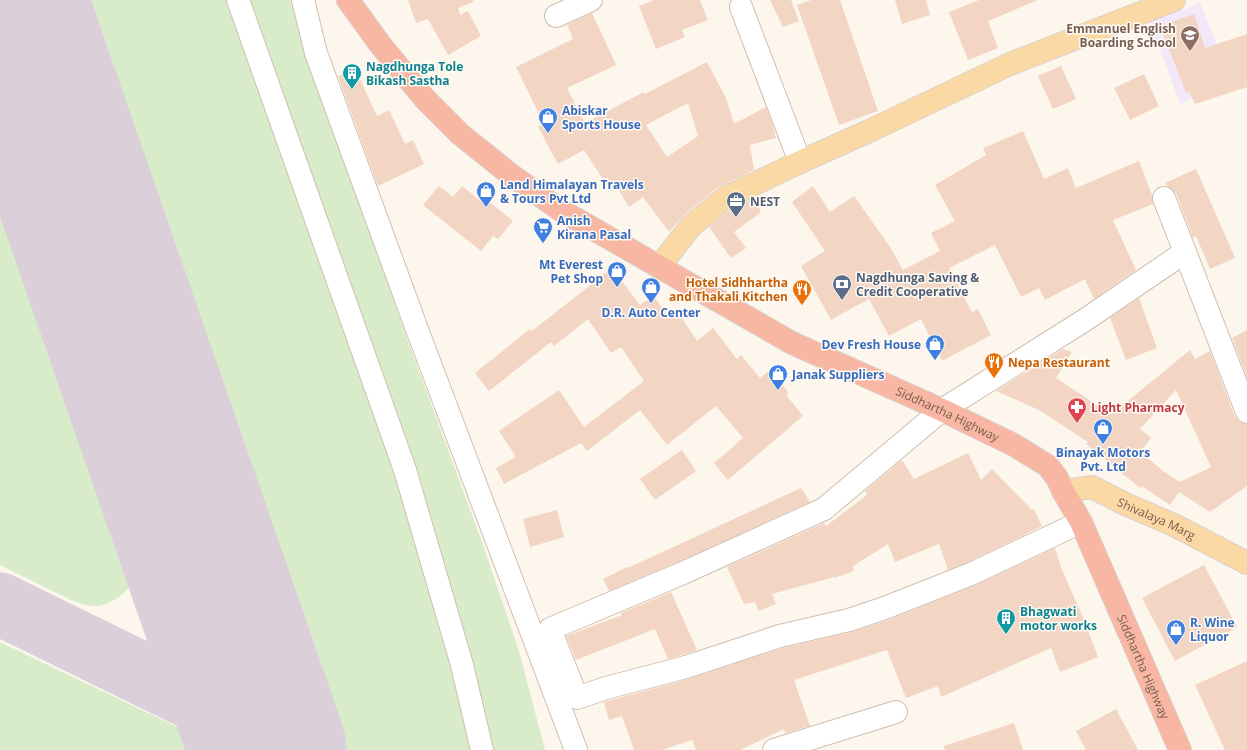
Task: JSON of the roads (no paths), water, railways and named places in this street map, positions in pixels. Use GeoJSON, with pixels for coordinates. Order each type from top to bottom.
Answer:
{"type":"FeatureCollection","features":[{"type":"Feature","properties":{"kind":"highway","name":"Siddhartha Highway"},"geometry":{"type":"LineString","coordinates":[[348,0],[379,43],[425,100],[460,134],[511,175],[562,211],[792,343],[942,410],[1014,445],[1048,466],[1057,478],[1081,522],[1180,750]]}},
{"type":"Feature","properties":{"kind":"main road"},"geometry":{"type":"LineString","coordinates":[[659,268],[691,226],[725,198],[1010,64],[1174,0]]}},
{"type":"Feature","properties":{"kind":"main road","name":"Shivalaya Marg"},"geometry":{"type":"LineString","coordinates":[[1063,491],[1092,487],[1125,504],[1174,525],[1247,563]]}},
{"type":"Feature","properties":{"kind":"street"},"geometry":{"type":"LineString","coordinates":[[238,0],[405,470],[462,665],[482,750]]}},
{"type":"Feature","properties":{"kind":"street"},"geometry":{"type":"LineString","coordinates":[[303,0],[316,53],[418,332],[576,750]]}},
{"type":"Feature","properties":{"kind":"street"},"geometry":{"type":"LineString","coordinates":[[556,16],[591,0]]}},
{"type":"Feature","properties":{"kind":"street"},"geometry":{"type":"LineString","coordinates":[[740,7],[800,162]]}},
{"type":"Feature","properties":{"kind":"street"},"geometry":{"type":"LineString","coordinates":[[1164,198],[1247,412]]}},
{"type":"Feature","properties":{"kind":"street"},"geometry":{"type":"LineString","coordinates":[[1081,522],[970,574],[882,609],[849,620],[780,636],[686,667],[606,688],[577,698],[550,629],[683,573],[824,509],[942,410],[1085,320],[1185,252]]}},
{"type":"Feature","properties":{"kind":"street"},"geometry":{"type":"LineString","coordinates":[[774,750],[896,712]]}},
{"type":"Feature","properties":{"kind":"place","name":"Emmanuel English Boarding School"},"geometry":{"type":"Point","coordinates":[1190,52]}},
{"type":"Feature","properties":{"kind":"place","name":"Nagdhunga Tole Bikash Sastha"},"geometry":{"type":"Point","coordinates":[352,90]}},
{"type":"Feature","properties":{"kind":"place","name":"Abiskar Sports House"},"geometry":{"type":"Point","coordinates":[548,134]}},
{"type":"Feature","properties":{"kind":"place","name":"Land Himalayan Travels & Tours Pvt Ltd"},"geometry":{"type":"Point","coordinates":[486,208]}},
{"type":"Feature","properties":{"kind":"place","name":"NEST"},"geometry":{"type":"Point","coordinates":[736,218]}},
{"type":"Feature","properties":{"kind":"place","name":"Anish Kirana Pasal"},"geometry":{"type":"Point","coordinates":[543,244]}},
{"type":"Feature","properties":{"kind":"place","name":"Mt Everest Pet Shop"},"geometry":{"type":"Point","coordinates":[617,288]}},
{"type":"Feature","properties":{"kind":"place","name":"Nagdhunga Saving & Credit Cooperative"},"geometry":{"type":"Point","coordinates":[842,301]}},
{"type":"Feature","properties":{"kind":"place","name":"D.R. Auto Center"},"geometry":{"type":"Point","coordinates":[651,304]}},
{"type":"Feature","properties":{"kind":"place","name":"Hotel Sidhhartha and Thakali Kitchen"},"geometry":{"type":"Point","coordinates":[802,306]}},
{"type":"Feature","properties":{"kind":"place","name":"Dev Fresh House"},"geometry":{"type":"Point","coordinates":[935,361]}},
{"type":"Feature","properties":{"kind":"place","name":"Nepa Restaurant"},"geometry":{"type":"Point","coordinates":[994,379]}},
{"type":"Feature","properties":{"kind":"place","name":"Janak Suppliers"},"geometry":{"type":"Point","coordinates":[778,391]}},
{"type":"Feature","properties":{"kind":"place","name":"Light Pharmacy"},"geometry":{"type":"Point","coordinates":[1077,424]}},
{"type":"Feature","properties":{"kind":"place","name":"Binayak Motors Pvt. Ltd"},"geometry":{"type":"Point","coordinates":[1103,445]}},
{"type":"Feature","properties":{"kind":"place","name":"Bhagwati motor works"},"geometry":{"type":"Point","coordinates":[1006,635]}},
{"type":"Feature","properties":{"kind":"place","name":"R. Wine Liquor"},"geometry":{"type":"Point","coordinates":[1176,646]}}]}
